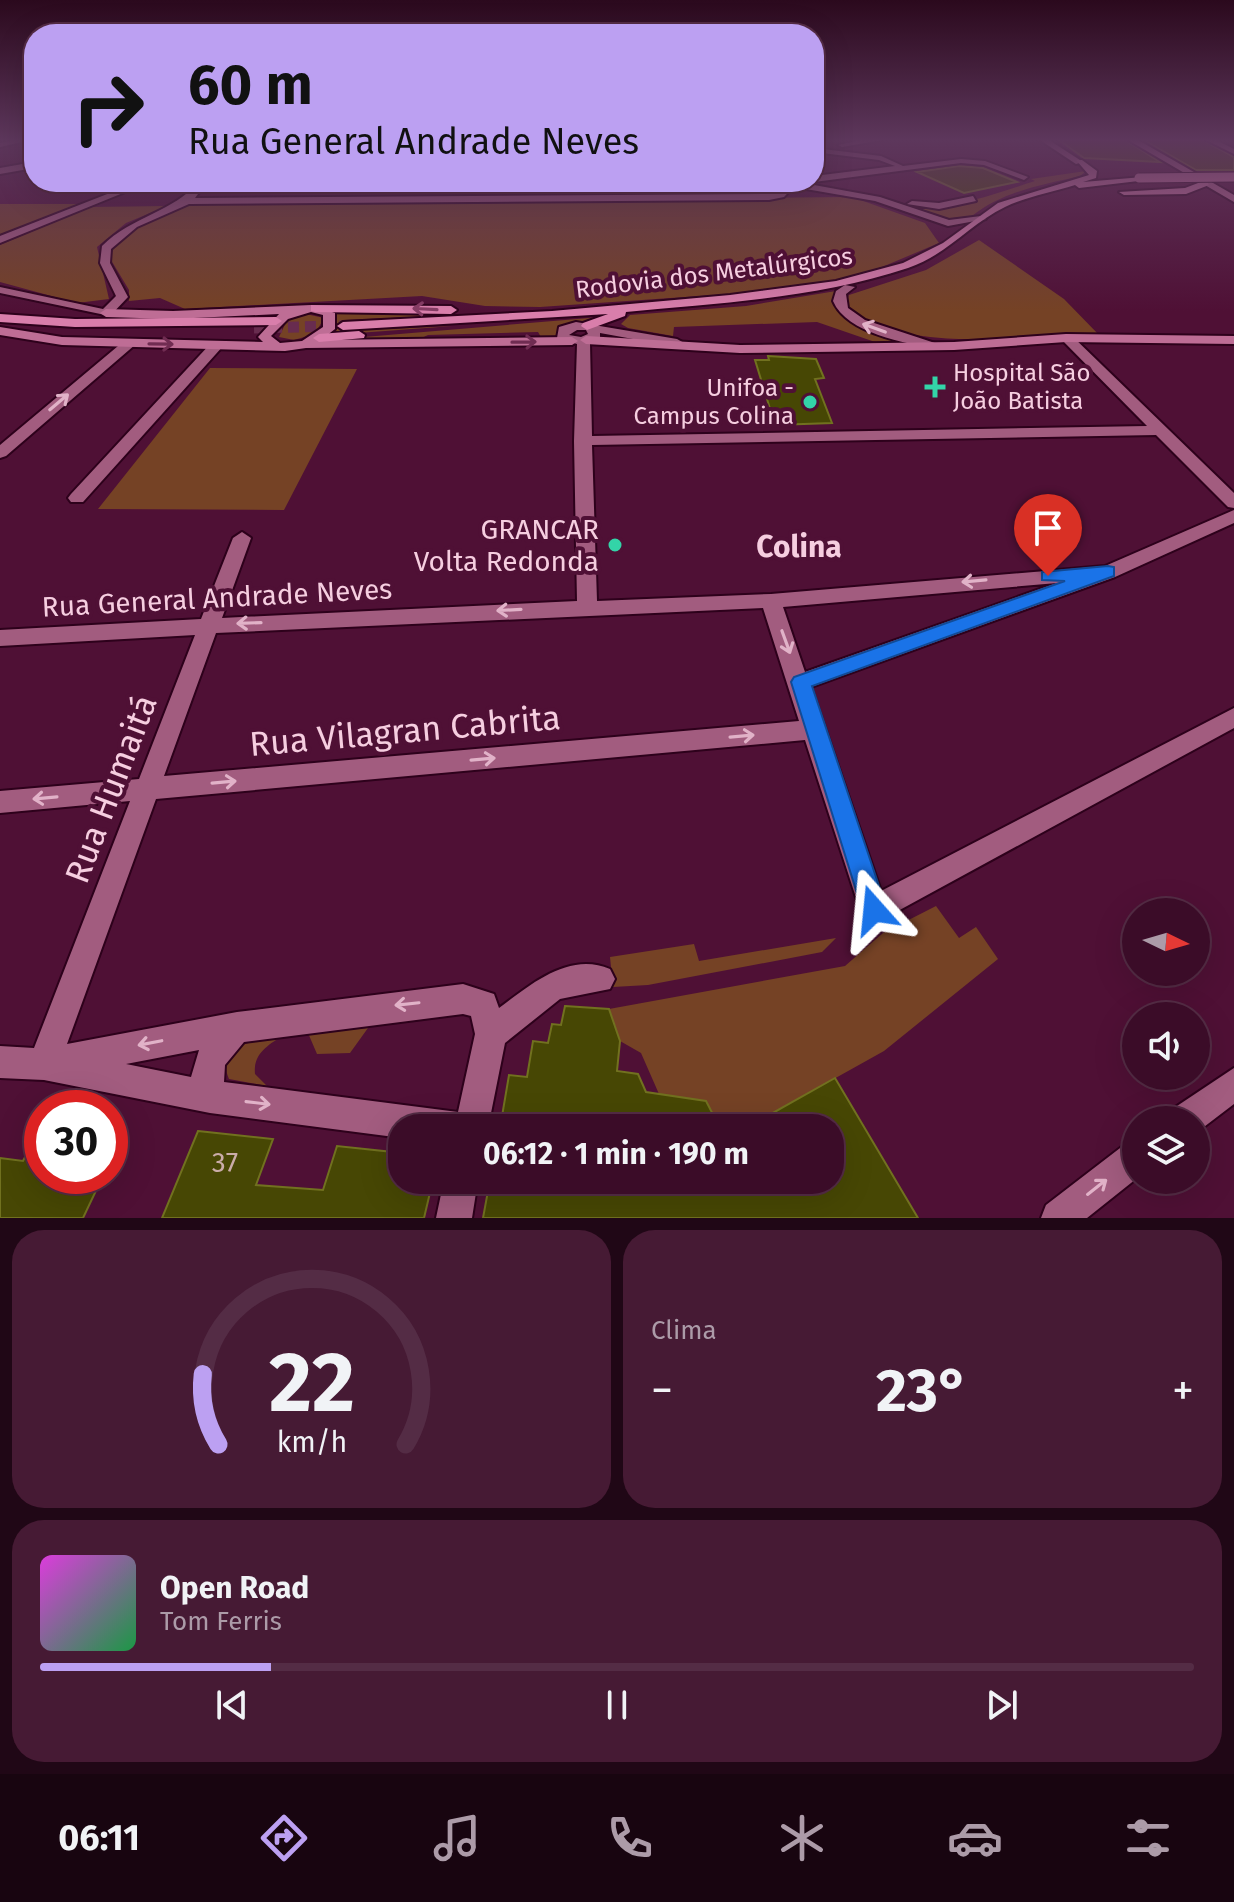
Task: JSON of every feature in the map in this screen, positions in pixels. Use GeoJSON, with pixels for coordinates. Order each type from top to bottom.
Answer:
{"type":"FeatureCollection","features":[{"type":"Feature","properties":{"kind":"main road","name":"Rodovia dos Metalúrgicos"},"geometry":{"type":"LineString","coordinates":[[343,326],[552,315],[585,329],[730,299],[837,284],[900,268],[947,245],[1007,202],[1025,197]]}},
{"type":"Feature","properties":{"kind":"main road","name":"Rodovia dos Metalúrgicos"},"geometry":{"type":"LineString","coordinates":[[585,329],[621,313],[756,302],[849,287],[926,263],[957,245],[1004,209],[1032,197]]}},
{"type":"Feature","properties":{"kind":"main road"},"geometry":{"type":"LineString","coordinates":[[52,322],[67,314],[71,305]]}},
{"type":"Feature","properties":{"kind":"main road"},"geometry":{"type":"LineString","coordinates":[[311,308],[494,312],[585,329]]}},
{"type":"Feature","properties":{"kind":"main road"},"geometry":{"type":"LineString","coordinates":[[621,313],[616,324],[625,332]]}},
{"type":"Feature","properties":{"kind":"main road"},"geometry":{"type":"LineString","coordinates":[[0,318],[52,322],[278,320]]}},
{"type":"Feature","properties":{"kind":"main road"},"geometry":{"type":"LineString","coordinates":[[0,325],[66,331],[254,328]]}},
{"type":"Feature","properties":{"kind":"main road"},"geometry":{"type":"LineString","coordinates":[[319,338],[585,329]]}},
{"type":"Feature","properties":{"kind":"street"},"geometry":{"type":"LineString","coordinates":[[0,240],[108,197]]}},
{"type":"Feature","properties":{"kind":"street"},"geometry":{"type":"LineString","coordinates":[[188,201],[191,197]]}},
{"type":"Feature","properties":{"kind":"street"},"geometry":{"type":"LineString","coordinates":[[106,313],[122,297],[105,263],[106,248],[121,231],[139,220],[188,201],[770,197]]}},
{"type":"Feature","properties":{"kind":"street"},"geometry":{"type":"LineString","coordinates":[[866,197],[931,206],[973,199]]}},
{"type":"Feature","properties":{"kind":"street"},"geometry":{"type":"LineString","coordinates":[[877,199],[930,219],[956,224],[981,219]]}},
{"type":"Feature","properties":{"kind":"street"},"geometry":{"type":"LineString","coordinates":[[930,219],[945,232],[947,245]]}},
{"type":"Feature","properties":{"kind":"street"},"geometry":{"type":"LineString","coordinates":[[849,287],[840,293],[839,301],[843,310],[855,320],[937,346]]}},
{"type":"Feature","properties":{"kind":"street"},"geometry":{"type":"LineString","coordinates":[[0,290],[106,313],[324,310],[331,317],[329,329],[306,344]]}},
{"type":"Feature","properties":{"kind":"street"},"geometry":{"type":"LineString","coordinates":[[276,346],[264,337],[278,320],[311,308]]}},
{"type":"Feature","properties":{"kind":"street"},"geometry":{"type":"LineString","coordinates":[[251,313],[278,320]]}},
{"type":"Feature","properties":{"kind":"street"},"geometry":{"type":"LineString","coordinates":[[585,329],[740,349],[937,346],[1066,338],[1234,340]]}},
{"type":"Feature","properties":{"kind":"street"},"geometry":{"type":"LineString","coordinates":[[585,329],[582,441],[587,606]]}},
{"type":"Feature","properties":{"kind":"street"},"geometry":{"type":"LineString","coordinates":[[0,331],[62,341],[276,346],[585,329],[625,332],[677,343]]}},
{"type":"Feature","properties":{"kind":"street"},"geometry":{"type":"LineString","coordinates":[[1066,338],[1156,430],[1234,503]]}},
{"type":"Feature","properties":{"kind":"street"},"geometry":{"type":"LineString","coordinates":[[0,453],[129,344]]}},
{"type":"Feature","properties":{"kind":"street"},"geometry":{"type":"LineString","coordinates":[[77,498],[217,345]]}},
{"type":"Feature","properties":{"kind":"street"},"geometry":{"type":"LineString","coordinates":[[582,441],[1156,430]]}},
{"type":"Feature","properties":{"kind":"street","name":"Rua General Andrade Neves"},"geometry":{"type":"LineString","coordinates":[[801,682],[1108,572],[1234,516]]}},
{"type":"Feature","properties":{"kind":"street","name":"Rua Humaitá"},"geometry":{"type":"LineString","coordinates":[[44,1064],[242,538]]}},
{"type":"Feature","properties":{"kind":"street","name":"Rua General Andrade Neves"},"geometry":{"type":"LineString","coordinates":[[0,638],[587,606],[771,601],[1108,572]]}},
{"type":"Feature","properties":{"kind":"street"},"geometry":{"type":"LineString","coordinates":[[771,601],[801,682],[874,910],[1234,717]]}},
{"type":"Feature","properties":{"kind":"street","name":"Rua Vilagran Cabrita"},"geometry":{"type":"LineString","coordinates":[[0,802],[815,729]]}},
{"type":"Feature","properties":{"kind":"street"},"geometry":{"type":"LineString","coordinates":[[487,1020],[554,985],[600,979]]}},
{"type":"Feature","properties":{"kind":"street"},"geometry":{"type":"LineString","coordinates":[[44,1064],[237,1027],[454,999],[487,1020]]}},
{"type":"Feature","properties":{"kind":"street"},"geometry":{"type":"LineString","coordinates":[[473,1114],[487,1020]]}},
{"type":"Feature","properties":{"kind":"street"},"geometry":{"type":"LineString","coordinates":[[210,1097],[206,1068],[221,1042],[237,1027]]}},
{"type":"Feature","properties":{"kind":"street"},"geometry":{"type":"LineString","coordinates":[[0,1062],[44,1064],[210,1097],[388,1119]]}},
{"type":"Feature","properties":{"kind":"street"},"geometry":{"type":"LineString","coordinates":[[1205,1106],[1234,1084]]}},
{"type":"Feature","properties":{"kind":"street"},"geometry":{"type":"LineString","coordinates":[[1059,1218],[1122,1168]]}},
{"type":"Feature","properties":{"kind":"street"},"geometry":{"type":"LineString","coordinates":[[454,1218],[458,1194]]}},
{"type":"Feature","properties":{"kind":"shaded area"},"geometry":{"type":"Polygon","coordinates":[[[852,197],[925,223],[939,243],[882,267],[838,280],[758,292],[540,307],[485,306],[422,296],[185,309],[160,298],[129,301],[129,290],[111,260],[114,248],[133,228],[161,213],[202,203],[852,197]]]}},
{"type":"Feature","properties":{"kind":"shaded area"},"geometry":{"type":"Polygon","coordinates":[[[984,197],[1005,197],[984,207],[974,217],[952,223],[909,205],[957,203],[984,197]]]}},
{"type":"Feature","properties":{"kind":"shaded area"},"geometry":{"type":"Polygon","coordinates":[[[0,204],[85,204],[0,238],[0,204]]]}},
{"type":"Feature","properties":{"kind":"shaded area"},"geometry":{"type":"Polygon","coordinates":[[[167,206],[126,223],[97,247],[109,299],[77,303],[0,282],[0,245],[90,207],[167,206]]]}},
{"type":"Feature","properties":{"kind":"shaded area"},"geometry":{"type":"Polygon","coordinates":[[[979,240],[1064,299],[1100,336],[1004,340],[926,336],[891,330],[864,319],[846,303],[849,295],[926,270],[979,240]]]}},
{"type":"Feature","properties":{"kind":"shaded area"},"geometry":{"type":"Polygon","coordinates":[[[836,291],[835,305],[856,324],[914,342],[875,342],[817,322],[674,327],[673,336],[621,324],[630,315],[746,306],[836,291]]]}},
{"type":"Feature","properties":{"kind":"shaded area"},"geometry":{"type":"Polygon","coordinates":[[[334,312],[436,316],[344,320],[341,331],[453,326],[331,335],[337,317],[334,312]]]}},
{"type":"Feature","properties":{"kind":"shaded area"},"geometry":{"type":"Polygon","coordinates":[[[306,314],[324,318],[315,334],[294,340],[279,337],[288,318],[306,314]]]}},
{"type":"Feature","properties":{"kind":"shaded area"},"geometry":{"type":"Polygon","coordinates":[[[601,317],[562,328],[557,331],[559,338],[542,339],[538,332],[428,335],[415,341],[328,340],[601,317]]]}},
{"type":"Feature","properties":{"kind":"shaded area"},"geometry":{"type":"Polygon","coordinates":[[[210,368],[357,369],[284,510],[98,509],[210,368]]]}},
{"type":"Feature","properties":{"kind":"shaded area"},"geometry":{"type":"Polygon","coordinates":[[[936,906],[959,938],[976,927],[998,959],[884,1051],[771,1114],[713,1114],[706,1101],[659,1094],[641,1053],[620,1041],[609,1009],[845,966],[883,933],[936,906]]]}},
{"type":"Feature","properties":{"kind":"shaded area"},"geometry":{"type":"Polygon","coordinates":[[[836,938],[822,952],[648,985],[613,987],[610,957],[694,944],[699,961],[836,938]]]}},
{"type":"Feature","properties":{"kind":"shaded area"},"geometry":{"type":"Polygon","coordinates":[[[368,1028],[350,1053],[317,1054],[308,1033],[368,1028]]]}},
{"type":"Feature","properties":{"kind":"shaded area"},"geometry":{"type":"Polygon","coordinates":[[[282,1036],[266,1047],[256,1061],[255,1074],[267,1086],[229,1079],[226,1068],[233,1051],[251,1042],[282,1036]]]}},
{"type":"Feature","properties":{"kind":"building","name":"Unifoa - Campus Colina"},"geometry":{"type":"Polygon","coordinates":[[[768,356],[816,359],[824,378],[815,379],[832,423],[775,425],[755,360],[769,360],[768,356]]]}},
{"type":"Feature","properties":{"kind":"building"},"geometry":{"type":"Polygon","coordinates":[[[565,1006],[609,1009],[620,1041],[617,1071],[638,1074],[646,1092],[706,1101],[713,1114],[502,1114],[509,1075],[527,1077],[533,1041],[548,1043],[552,1024],[561,1025],[565,1006]]]}},
{"type":"Feature","properties":{"kind":"building"},"geometry":{"type":"Polygon","coordinates":[[[835,1078],[918,1218],[483,1218],[487,1194],[844,1194],[844,1114],[771,1114],[835,1078]]]}},
{"type":"Feature","properties":{"kind":"building"},"geometry":{"type":"Polygon","coordinates":[[[198,1131],[273,1139],[256,1185],[323,1190],[337,1146],[388,1151],[388,1194],[430,1194],[424,1218],[162,1218],[198,1131]]]}},
{"type":"Feature","properties":{"kind":"building"},"geometry":{"type":"Polygon","coordinates":[[[0,1158],[23,1161],[24,1194],[94,1194],[83,1218],[0,1218],[0,1158]]]}},
{"type":"Feature","properties":{"kind":"tunnel"},"geometry":{"type":"LineString","coordinates":[[254,328],[343,326]]}},
{"type":"Feature","properties":{"kind":"place","name":"Hospital São João Batista"},"geometry":{"type":"Point","coordinates":[935,387]}},
{"type":"Feature","properties":{"kind":"place","name":"Unifoa - Campus Colina"},"geometry":{"type":"Point","coordinates":[810,402]}},
{"type":"Feature","properties":{"kind":"place","name":"GRANCAR Volta Redonda"},"geometry":{"type":"Point","coordinates":[615,545]}},
{"type":"Feature","properties":{"kind":"district","name":"Colina"},"geometry":{"type":"Point","coordinates":[799,547]}},
{"type":"Feature","properties":{"kind":"route"},"geometry":{"type":"LineString","coordinates":[[874,910],[801,682],[1108,572],[1048,576]]}}]}
